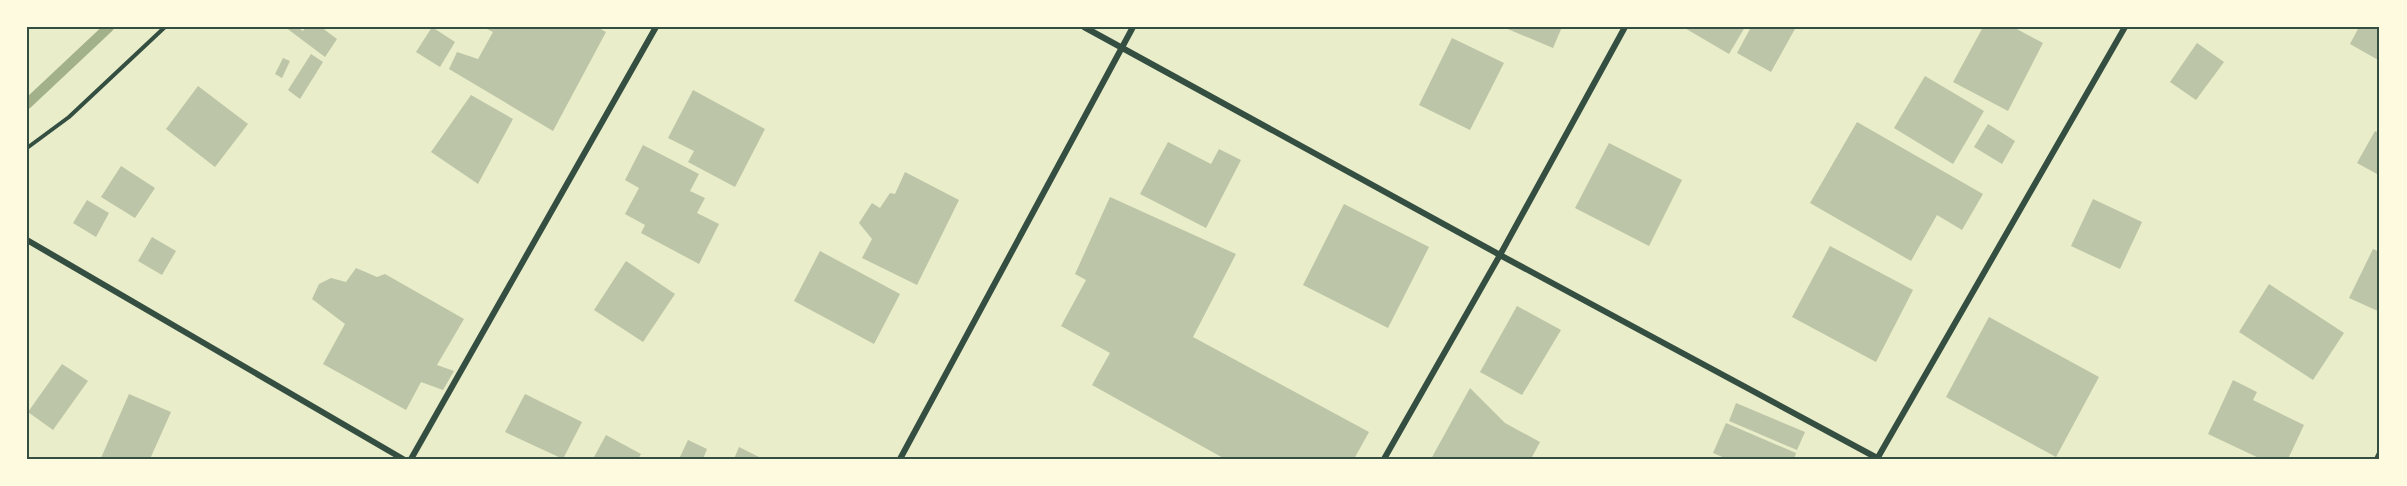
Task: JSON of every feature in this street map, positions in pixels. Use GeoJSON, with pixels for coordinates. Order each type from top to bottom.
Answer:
{"type":"FeatureCollection","features":[{"type":"Feature","properties":{"kind":"street"},"geometry":{"type":"LineString","coordinates":[[411,459],[656,27]]}},
{"type":"Feature","properties":{"kind":"street"},"geometry":{"type":"LineString","coordinates":[[1084,27],[1878,459],[2124,27]]}},
{"type":"Feature","properties":{"kind":"street"},"geometry":{"type":"LineString","coordinates":[[900,459],[1132,27]]}},
{"type":"Feature","properties":{"kind":"street"},"geometry":{"type":"LineString","coordinates":[[1384,459],[1500,255],[1625,27]]}},
{"type":"Feature","properties":{"kind":"street"},"geometry":{"type":"LineString","coordinates":[[27,240],[403,459]]}},
{"type":"Feature","properties":{"kind":"street"},"geometry":{"type":"LineString","coordinates":[[2377,459],[2380,453]]}},
{"type":"Feature","properties":{"kind":"path"},"geometry":{"type":"LineString","coordinates":[[27,148],[69,117],[165,27]]}},
{"type":"Feature","properties":{"kind":"building"},"geometry":{"type":"Polygon","coordinates":[[[285,27],[297,27],[303,31],[306,27],[321,27],[337,39],[325,57],[285,27]]]}},
{"type":"Feature","properties":{"kind":"building"},"geometry":{"type":"Polygon","coordinates":[[[432,27],[455,42],[440,67],[416,52],[432,27]]]}},
{"type":"Feature","properties":{"kind":"building"},"geometry":{"type":"Polygon","coordinates":[[[483,27],[597,27],[606,32],[553,131],[449,69],[457,52],[478,59],[493,32],[483,27]]]}},
{"type":"Feature","properties":{"kind":"building"},"geometry":{"type":"Polygon","coordinates":[[[1503,27],[1562,27],[1553,48],[1503,27]]]}},
{"type":"Feature","properties":{"kind":"building"},"geometry":{"type":"Polygon","coordinates":[[[1683,27],[1745,27],[1729,54],[1683,27]]]}},
{"type":"Feature","properties":{"kind":"building"},"geometry":{"type":"Polygon","coordinates":[[[1751,27],[1796,27],[1771,72],[1737,53],[1751,27]]]}},
{"type":"Feature","properties":{"kind":"building"},"geometry":{"type":"Polygon","coordinates":[[[1983,27],[2013,27],[2043,43],[2008,111],[1953,82],[1983,27]]]}},
{"type":"Feature","properties":{"kind":"building"},"geometry":{"type":"Polygon","coordinates":[[[2359,27],[2380,27],[2380,61],[2350,44],[2359,27]]]}},
{"type":"Feature","properties":{"kind":"building"},"geometry":{"type":"Polygon","coordinates":[[[1452,38],[1504,63],[1470,130],[1419,105],[1452,38]]]}},
{"type":"Feature","properties":{"kind":"building"},"geometry":{"type":"Polygon","coordinates":[[[2197,43],[2224,62],[2196,100],[2170,82],[2197,43]]]}},
{"type":"Feature","properties":{"kind":"building"},"geometry":{"type":"Polygon","coordinates":[[[311,54],[323,62],[300,99],[288,90],[311,54]]]}},
{"type":"Feature","properties":{"kind":"building"},"geometry":{"type":"Polygon","coordinates":[[[283,58],[290,61],[282,78],[275,74],[283,58]]]}},
{"type":"Feature","properties":{"kind":"building"},"geometry":{"type":"Polygon","coordinates":[[[1925,76],[1984,111],[1953,164],[1894,128],[1925,76]]]}},
{"type":"Feature","properties":{"kind":"building"},"geometry":{"type":"Polygon","coordinates":[[[198,86],[248,124],[215,167],[166,129],[198,86]]]}},
{"type":"Feature","properties":{"kind":"building"},"geometry":{"type":"Polygon","coordinates":[[[693,90],[765,129],[735,187],[688,162],[694,151],[668,138],[693,90]]]}},
{"type":"Feature","properties":{"kind":"building"},"geometry":{"type":"Polygon","coordinates":[[[471,95],[513,119],[478,184],[431,152],[471,95]]]}},
{"type":"Feature","properties":{"kind":"building"},"geometry":{"type":"Polygon","coordinates":[[[1857,122],[1983,194],[1962,230],[1937,215],[1911,261],[1810,203],[1857,122]]]}},
{"type":"Feature","properties":{"kind":"building"},"geometry":{"type":"Polygon","coordinates":[[[1988,124],[2015,141],[2002,164],[1974,147],[1988,124]]]}},
{"type":"Feature","properties":{"kind":"building"},"geometry":{"type":"Polygon","coordinates":[[[2375,131],[2380,133],[2380,169],[2377,174],[2357,163],[2375,131]]]}},
{"type":"Feature","properties":{"kind":"building"},"geometry":{"type":"Polygon","coordinates":[[[1168,142],[1211,164],[1219,149],[1241,160],[1206,228],[1140,194],[1168,142]]]}},
{"type":"Feature","properties":{"kind":"building"},"geometry":{"type":"Polygon","coordinates":[[[1609,143],[1682,180],[1649,246],[1575,208],[1609,143]]]}},
{"type":"Feature","properties":{"kind":"building"},"geometry":{"type":"Polygon","coordinates":[[[643,145],[699,174],[690,191],[705,198],[697,213],[719,224],[699,264],[641,233],[645,225],[625,214],[639,188],[625,180],[643,145]]]}},
{"type":"Feature","properties":{"kind":"building"},"geometry":{"type":"Polygon","coordinates":[[[121,166],[155,188],[135,218],[101,197],[121,166]]]}},
{"type":"Feature","properties":{"kind":"building"},"geometry":{"type":"Polygon","coordinates":[[[905,172],[959,200],[917,285],[862,258],[872,239],[859,223],[872,203],[880,208],[890,193],[895,194],[905,172]]]}},
{"type":"Feature","properties":{"kind":"building"},"geometry":{"type":"Polygon","coordinates":[[[1110,197],[1236,254],[1193,337],[1369,432],[1354,459],[1225,459],[1092,385],[1110,353],[1061,326],[1086,280],[1075,274],[1110,197]]]}},
{"type":"Feature","properties":{"kind":"building"},"geometry":{"type":"Polygon","coordinates":[[[2093,199],[2142,222],[2120,269],[2071,246],[2093,199]]]}},
{"type":"Feature","properties":{"kind":"building"},"geometry":{"type":"Polygon","coordinates":[[[87,200],[109,213],[96,237],[73,223],[87,200]]]}},
{"type":"Feature","properties":{"kind":"building"},"geometry":{"type":"Polygon","coordinates":[[[1344,204],[1429,247],[1388,328],[1303,285],[1344,204]]]}},
{"type":"Feature","properties":{"kind":"building"},"geometry":{"type":"Polygon","coordinates":[[[152,237],[176,251],[162,275],[138,261],[152,237]]]}},
{"type":"Feature","properties":{"kind":"building"},"geometry":{"type":"Polygon","coordinates":[[[1830,246],[1913,290],[1876,362],[1792,317],[1830,246]]]}},
{"type":"Feature","properties":{"kind":"building"},"geometry":{"type":"Polygon","coordinates":[[[2373,249],[2380,252],[2380,312],[2349,298],[2373,249]]]}},
{"type":"Feature","properties":{"kind":"building"},"geometry":{"type":"Polygon","coordinates":[[[820,251],[900,294],[874,344],[794,301],[820,251]]]}},
{"type":"Feature","properties":{"kind":"building"},"geometry":{"type":"Polygon","coordinates":[[[626,261],[675,294],[643,342],[594,310],[626,261]]]}},
{"type":"Feature","properties":{"kind":"building"},"geometry":{"type":"Polygon","coordinates":[[[356,268],[377,277],[385,274],[464,319],[437,365],[454,371],[443,390],[421,382],[406,410],[323,364],[345,324],[312,299],[319,284],[331,278],[346,282],[356,268]]]}},
{"type":"Feature","properties":{"kind":"building"},"geometry":{"type":"Polygon","coordinates":[[[2269,284],[2344,333],[2313,380],[2239,332],[2269,284]]]}},
{"type":"Feature","properties":{"kind":"building"},"geometry":{"type":"Polygon","coordinates":[[[1517,306],[1561,330],[1522,395],[1480,372],[1517,306]]]}},
{"type":"Feature","properties":{"kind":"building"},"geometry":{"type":"Polygon","coordinates":[[[1989,317],[2099,377],[2056,457],[1946,397],[1989,317]]]}},
{"type":"Feature","properties":{"kind":"building"},"geometry":{"type":"Polygon","coordinates":[[[62,364],[88,381],[53,430],[28,412],[62,364]]]}},
{"type":"Feature","properties":{"kind":"building"},"geometry":{"type":"Polygon","coordinates":[[[2233,380],[2257,392],[2253,400],[2304,425],[2288,459],[2261,459],[2208,434],[2233,380]]]}},
{"type":"Feature","properties":{"kind":"building"},"geometry":{"type":"Polygon","coordinates":[[[1470,388],[1505,423],[1540,442],[1531,459],[1431,459],[1470,388]]]}},
{"type":"Feature","properties":{"kind":"building"},"geometry":{"type":"Polygon","coordinates":[[[129,394],[171,412],[150,459],[103,459],[101,458],[129,394]]]}},
{"type":"Feature","properties":{"kind":"building"},"geometry":{"type":"Polygon","coordinates":[[[525,394],[582,422],[563,459],[505,432],[525,394]]]}},
{"type":"Feature","properties":{"kind":"building"},"geometry":{"type":"Polygon","coordinates":[[[1736,403],[1805,432],[1797,450],[1729,421],[1736,403]]]}},
{"type":"Feature","properties":{"kind":"building"},"geometry":{"type":"Polygon","coordinates":[[[1726,423],[1796,453],[1794,459],[1727,459],[1713,453],[1726,423]]]}},
{"type":"Feature","properties":{"kind":"building"},"geometry":{"type":"Polygon","coordinates":[[[606,435],[641,454],[638,459],[593,459],[606,435]]]}},
{"type":"Feature","properties":{"kind":"building"},"geometry":{"type":"Polygon","coordinates":[[[688,440],[707,449],[703,459],[679,459],[688,440]]]}},
{"type":"Feature","properties":{"kind":"building"},"geometry":{"type":"Polygon","coordinates":[[[739,447],[763,459],[734,459],[739,447]]]}},
{"type":"Feature","properties":{"kind":"waterway"},"geometry":{"type":"LineString","coordinates":[[27,104],[109,27]]}}]}
